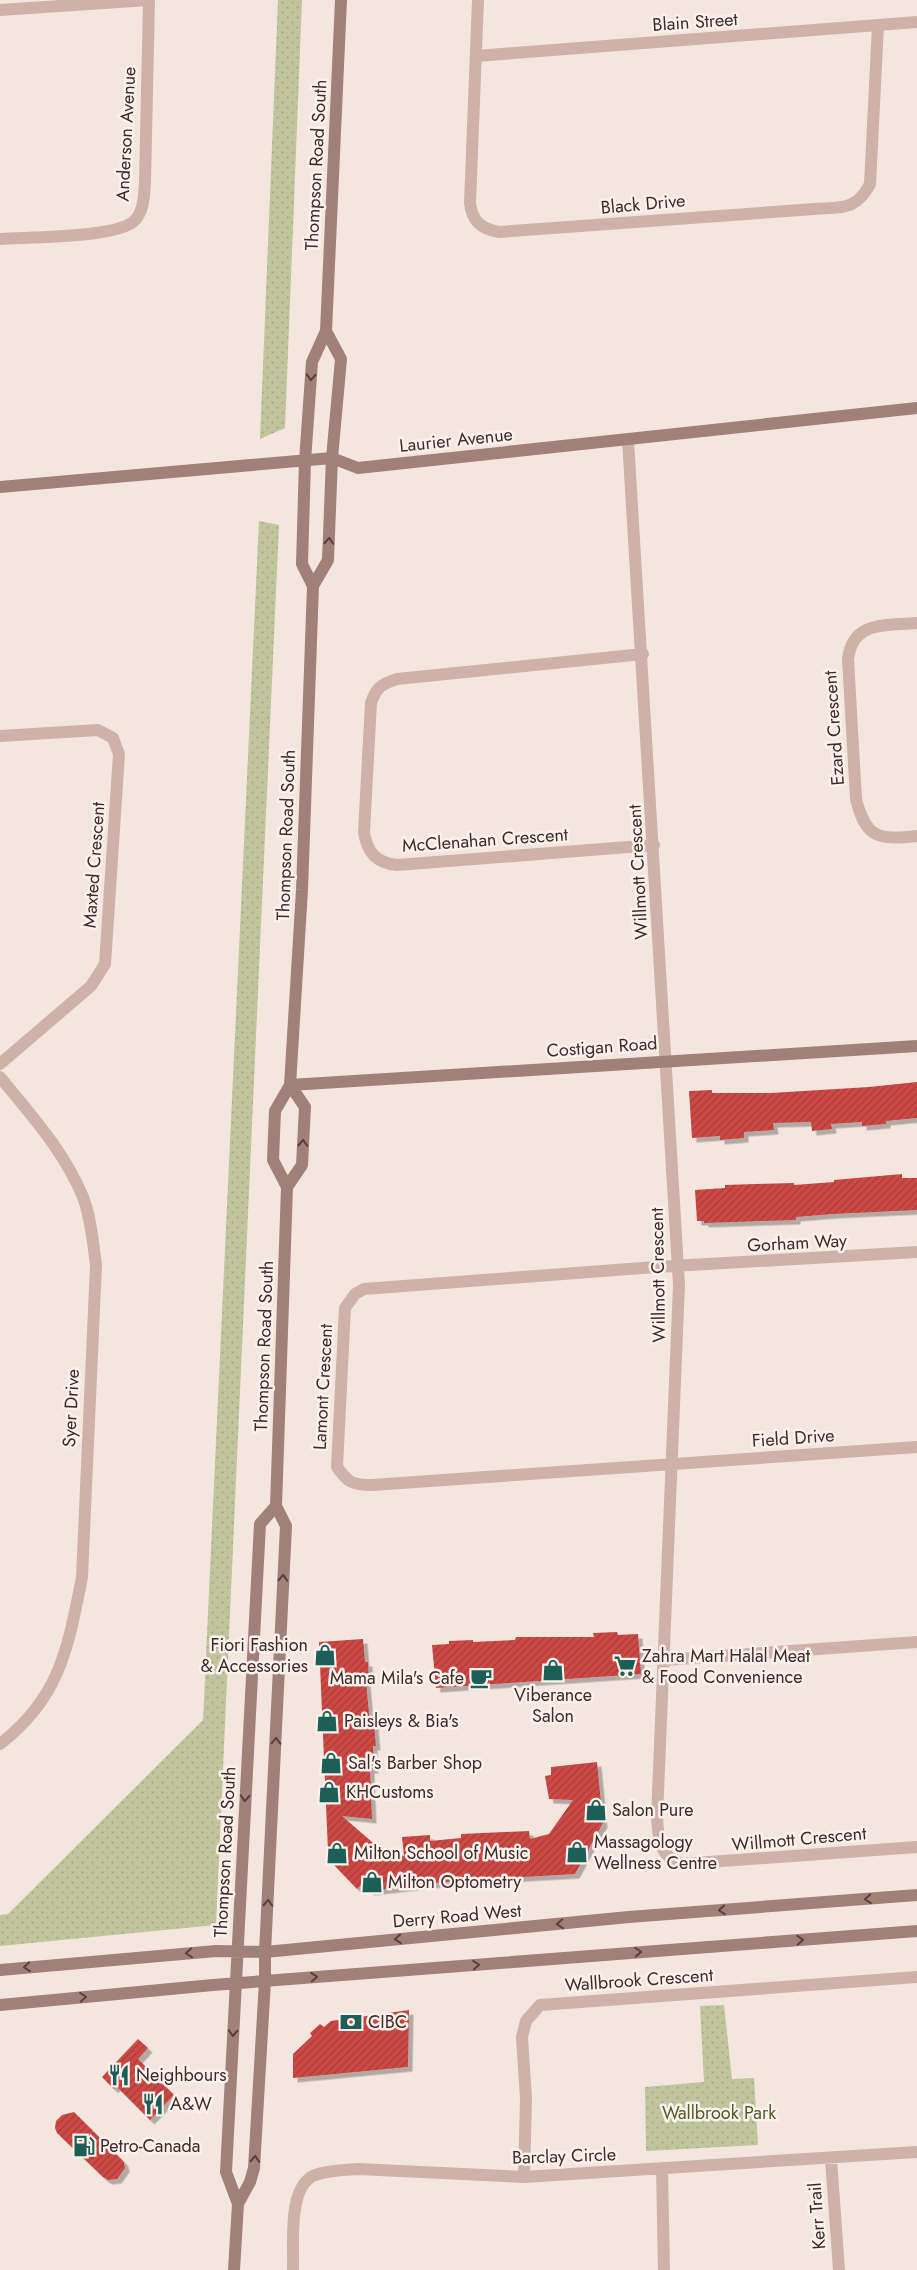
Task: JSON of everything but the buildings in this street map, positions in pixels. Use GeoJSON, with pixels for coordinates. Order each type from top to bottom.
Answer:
{"type":"FeatureCollection","features":[{"type":"Feature","properties":{"kind":"main road","name":"Thompson Road South"},"geometry":{"type":"LineString","coordinates":[[313,586],[302,564],[305,461],[312,362],[326,331],[341,0]]}},
{"type":"Feature","properties":{"kind":"main road","name":"Thompson Road South"},"geometry":{"type":"LineString","coordinates":[[238,2204],[250,2182],[254,2168],[265,1981],[286,1526],[276,1506],[287,1187],[273,1160],[275,1112],[290,1085],[302,890],[313,586],[328,560],[332,458],[341,359],[326,331]]}},
{"type":"Feature","properties":{"kind":"main road","name":"Laurier Avenue"},"geometry":{"type":"LineString","coordinates":[[0,487],[332,458],[358,468],[917,408]]}},
{"type":"Feature","properties":{"kind":"main road","name":"Costigan Road"},"geometry":{"type":"LineString","coordinates":[[290,1085],[667,1060],[917,1046]]}},
{"type":"Feature","properties":{"kind":"main road"},"geometry":{"type":"LineString","coordinates":[[287,1187],[302,1166],[305,1107],[290,1085]]}},
{"type":"Feature","properties":{"kind":"main road","name":"Thompson Road South"},"geometry":{"type":"LineString","coordinates":[[234,2270],[238,2204],[226,2172],[260,1524],[276,1506]]}},
{"type":"Feature","properties":{"kind":"main road","name":"Derry Road West"},"geometry":{"type":"LineString","coordinates":[[0,1970],[216,1951],[265,1952],[629,1917],[917,1895]]}},
{"type":"Feature","properties":{"kind":"main road"},"geometry":{"type":"LineString","coordinates":[[0,2005],[265,1981],[917,1931]]}},
{"type":"Feature","properties":{"kind":"street"},"geometry":{"type":"LineString","coordinates":[[0,10],[149,0]]}},
{"type":"Feature","properties":{"kind":"street","name":"Anderson Avenue"},"geometry":{"type":"LineString","coordinates":[[0,239],[104,232],[134,221],[143,204],[145,182],[149,0]]}},
{"type":"Feature","properties":{"kind":"street","name":"Black Drive"},"geometry":{"type":"LineString","coordinates":[[478,0],[470,203],[471,215],[479,225],[487,230],[523,232],[814,209],[843,206],[859,201],[870,184],[878,25]]}},
{"type":"Feature","properties":{"kind":"street","name":"Blain Street"},"geometry":{"type":"LineString","coordinates":[[476,56],[917,22]]}},
{"type":"Feature","properties":{"kind":"street","name":"Willmott Crescent"},"geometry":{"type":"LineString","coordinates":[[628,440],[643,654],[679,1266],[665,1660],[657,1817],[661,1847],[672,1861],[681,1864],[917,1847]]}},
{"type":"Feature","properties":{"kind":"street","name":"Ezard Crescent"},"geometry":{"type":"LineString","coordinates":[[917,623],[881,626],[858,634],[850,645],[848,659],[856,799],[860,817],[869,831],[881,837],[894,839],[917,836]]}},
{"type":"Feature","properties":{"kind":"street","name":"McClenahan Crescent"},"geometry":{"type":"LineString","coordinates":[[643,654],[507,666],[397,679],[385,683],[376,689],[371,703],[364,832],[366,844],[377,860],[386,864],[397,865],[654,845]]}},
{"type":"Feature","properties":{"kind":"street","name":"Maxted Crescent"},"geometry":{"type":"LineString","coordinates":[[0,736],[98,730],[113,738],[119,754],[105,964],[100,975],[80,997],[0,1064]]}},
{"type":"Feature","properties":{"kind":"street","name":"Syer Drive"},"geometry":{"type":"LineString","coordinates":[[0,1077],[49,1137],[70,1169],[83,1199],[96,1265],[82,1577],[75,1614],[69,1642],[53,1686],[40,1705],[0,1744]]}},
{"type":"Feature","properties":{"kind":"street","name":"Gorham Way"},"geometry":{"type":"LineString","coordinates":[[679,1266],[917,1252]]}},
{"type":"Feature","properties":{"kind":"street","name":"Lamont Crescent"},"geometry":{"type":"LineString","coordinates":[[672,1465],[359,1485],[346,1480],[337,1467],[344,1308],[355,1294],[364,1290],[679,1266]]}},
{"type":"Feature","properties":{"kind":"street","name":"Field Drive"},"geometry":{"type":"LineString","coordinates":[[672,1465],[917,1447]]}},
{"type":"Feature","properties":{"kind":"street"},"geometry":{"type":"LineString","coordinates":[[665,1660],[917,1642]]}},
{"type":"Feature","properties":{"kind":"street","name":"Wallbrook Crescent"},"geometry":{"type":"LineString","coordinates":[[524,2177],[526,2099],[522,2037],[526,2021],[540,2005],[917,1977]]}},
{"type":"Feature","properties":{"kind":"street","name":"Barclay Circle"},"geometry":{"type":"LineString","coordinates":[[293,2270],[295,2208],[299,2193],[315,2175],[333,2171],[358,2169],[524,2177],[917,2152]]}},
{"type":"Feature","properties":{"kind":"street","name":"Kerr Trail"},"geometry":{"type":"LineString","coordinates":[[830,2159],[839,2270]]}},
{"type":"Feature","properties":{"kind":"street"},"geometry":{"type":"LineString","coordinates":[[662,2168],[664,2270]]}},
{"type":"Feature","properties":{"kind":"green space"},"geometry":{"type":"Polygon","coordinates":[[[278,0],[302,0],[285,428],[260,439],[278,0]]]}},
{"type":"Feature","properties":{"kind":"green space"},"geometry":{"type":"Polygon","coordinates":[[[259,521],[279,525],[216,1925],[0,1946],[0,1915],[8,1914],[203,1720],[259,521]]]}},
{"type":"Feature","properties":{"kind":"green space","name":"Wallbrook Park"},"geometry":{"type":"Polygon","coordinates":[[[724,2005],[732,2079],[754,2078],[758,2145],[646,2151],[645,2087],[704,2082],[700,2006],[724,2005]]]}},
{"type":"Feature","properties":{"kind":"place","name":"Fiori Fashion & Accessories"},"geometry":{"type":"Point","coordinates":[325,1655]}},
{"type":"Feature","properties":{"kind":"place","name":"Zahra Mart Halal Meat & Food Convenience"},"geometry":{"type":"Point","coordinates":[625,1666]}},
{"type":"Feature","properties":{"kind":"place","name":"Viberance Salon"},"geometry":{"type":"Point","coordinates":[553,1670]}},
{"type":"Feature","properties":{"kind":"place","name":"Mama Mila's Cafe"},"geometry":{"type":"Point","coordinates":[481,1678]}},
{"type":"Feature","properties":{"kind":"place","name":"Paisleys & Bia's"},"geometry":{"type":"Point","coordinates":[327,1721]}},
{"type":"Feature","properties":{"kind":"place","name":"Sal's Barber Shop"},"geometry":{"type":"Point","coordinates":[331,1763]}},
{"type":"Feature","properties":{"kind":"place","name":"KHCustoms"},"geometry":{"type":"Point","coordinates":[329,1792]}},
{"type":"Feature","properties":{"kind":"place","name":"Salon Pure"},"geometry":{"type":"Point","coordinates":[596,1810]}},
{"type":"Feature","properties":{"kind":"place","name":"Massagology Wellness Centre"},"geometry":{"type":"Point","coordinates":[577,1852]}},
{"type":"Feature","properties":{"kind":"place","name":"Milton School of Music"},"geometry":{"type":"Point","coordinates":[337,1853]}},
{"type":"Feature","properties":{"kind":"place","name":"Milton Optometry"},"geometry":{"type":"Point","coordinates":[372,1882]}},
{"type":"Feature","properties":{"kind":"place","name":"CIBC"},"geometry":{"type":"Point","coordinates":[351,2022]}},
{"type":"Feature","properties":{"kind":"place","name":"Neighbours"},"geometry":{"type":"Point","coordinates":[119,2075]}},
{"type":"Feature","properties":{"kind":"place","name":"A&W"},"geometry":{"type":"Point","coordinates":[153,2104]}},
{"type":"Feature","properties":{"kind":"place","name":"Petro-Canada"},"geometry":{"type":"Point","coordinates":[84,2146]}}]}
